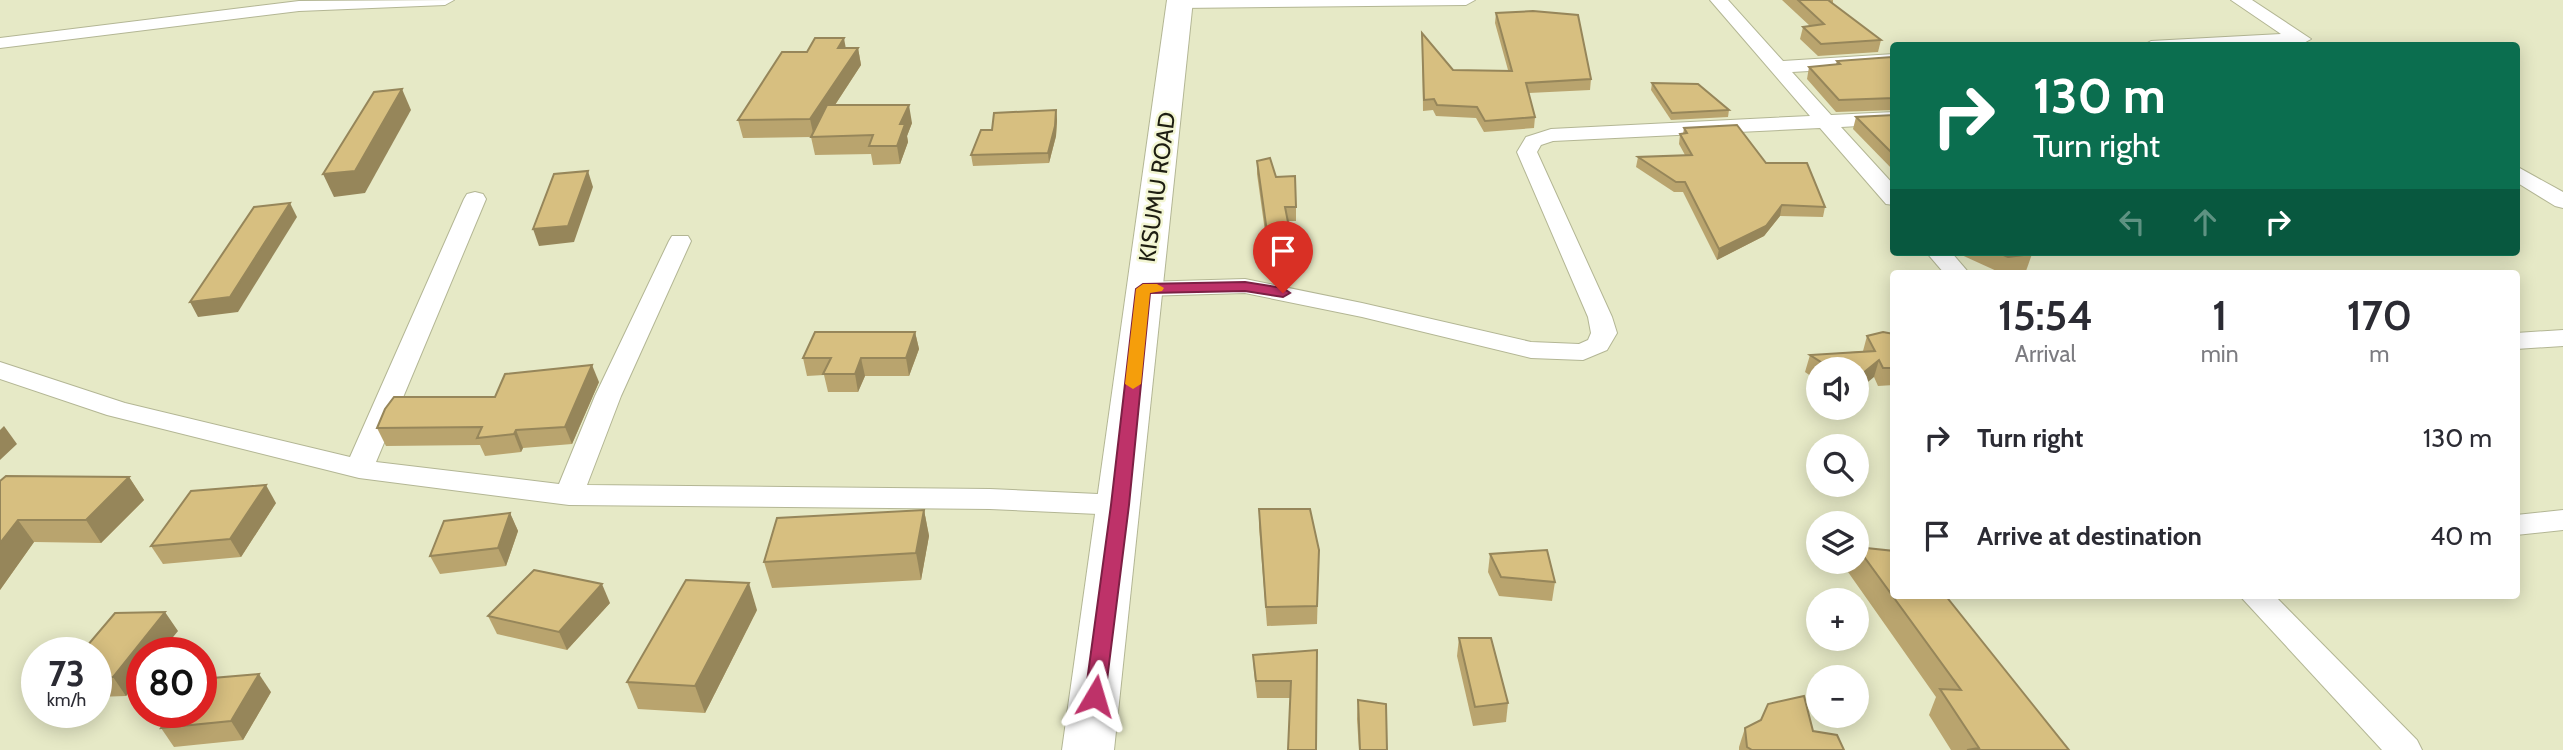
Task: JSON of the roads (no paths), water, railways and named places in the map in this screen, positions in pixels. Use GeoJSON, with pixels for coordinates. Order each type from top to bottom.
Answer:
{"type":"FeatureCollection","features":[{"type":"Feature","properties":{"kind":"highway","name":"KISUMU ROAD"},"geometry":{"type":"LineString","coordinates":[[1088,750],[1180,1]]}},
{"type":"Feature","properties":{"kind":"street"},"geometry":{"type":"LineString","coordinates":[[0,43],[299,6],[445,0]]}},
{"type":"Feature","properties":{"kind":"street"},"geometry":{"type":"LineString","coordinates":[[1180,1],[1466,0]]}},
{"type":"Feature","properties":{"kind":"street"},"geometry":{"type":"LineString","coordinates":[[1719,0],[1890,194]]}},
{"type":"Feature","properties":{"kind":"street"},"geometry":{"type":"LineString","coordinates":[[2240,0],[2307,42]]}},
{"type":"Feature","properties":{"kind":"street"},"geometry":{"type":"LineString","coordinates":[[1777,67],[1890,60]]}},
{"type":"Feature","properties":{"kind":"street"},"geometry":{"type":"LineString","coordinates":[[1143,289],[1245,286],[1350,307],[1531,350],[1583,352],[1598,345],[1604,332],[1600,317],[1527,152],[1533,141],[1551,135],[1890,118]]}},
{"type":"Feature","properties":{"kind":"street"},"geometry":{"type":"LineString","coordinates":[[2520,174],[2563,201]]}},
{"type":"Feature","properties":{"kind":"street"},"geometry":{"type":"LineString","coordinates":[[359,470],[475,198]]}},
{"type":"Feature","properties":{"kind":"street"},"geometry":{"type":"LineString","coordinates":[[569,495],[608,396],[680,241]]}},
{"type":"Feature","properties":{"kind":"street"},"geometry":{"type":"LineString","coordinates":[[1942,256],[1954,270]]}},
{"type":"Feature","properties":{"kind":"street"},"geometry":{"type":"LineString","coordinates":[[2520,341],[2563,338]]}},
{"type":"Feature","properties":{"kind":"street"},"geometry":{"type":"LineString","coordinates":[[0,370],[117,409],[359,470],[569,495],[990,499],[1120,505]]}},
{"type":"Feature","properties":{"kind":"street"},"geometry":{"type":"LineString","coordinates":[[2520,525],[2563,520]]}},
{"type":"Feature","properties":{"kind":"street"},"geometry":{"type":"LineString","coordinates":[[2259,599],[2404,750]]}}]}
